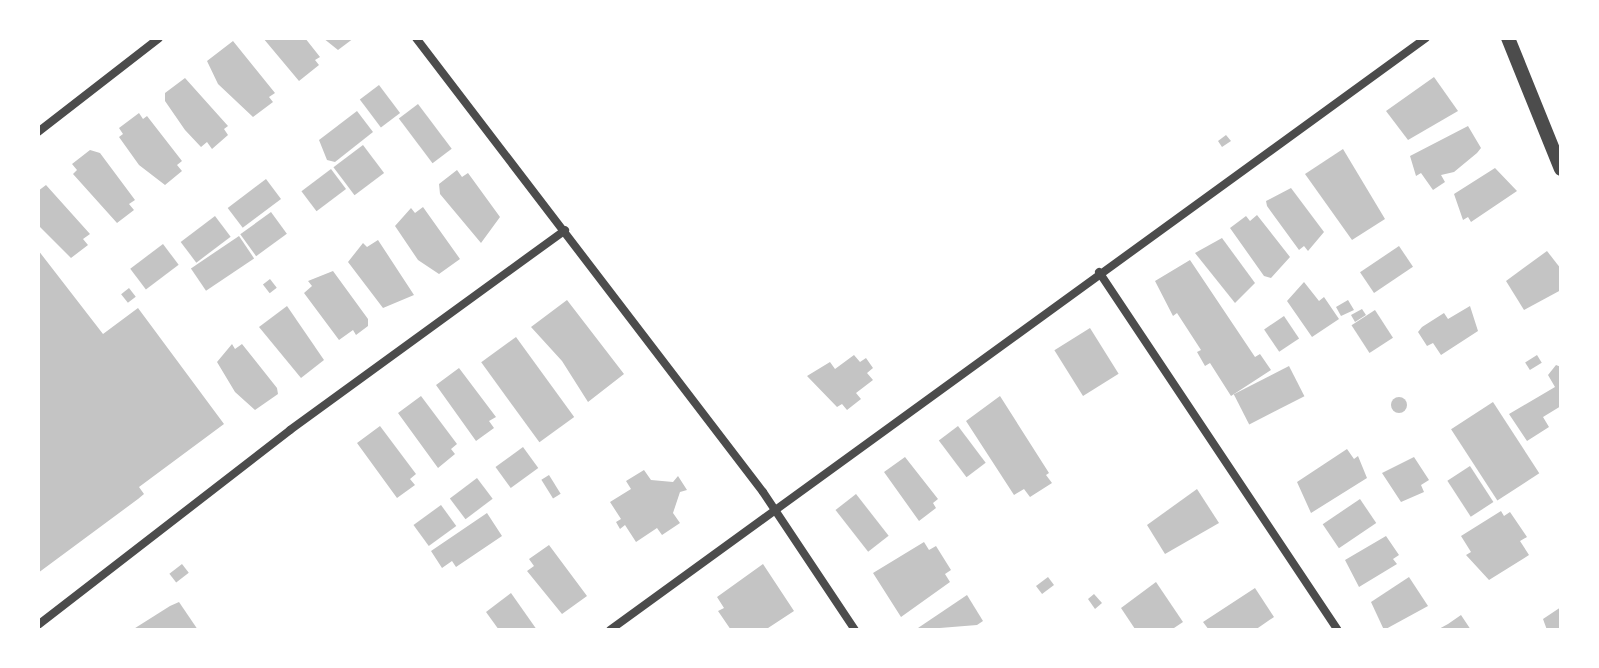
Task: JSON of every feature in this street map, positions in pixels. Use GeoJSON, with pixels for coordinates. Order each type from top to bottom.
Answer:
{"type":"FeatureCollection","features":[{"type":"Feature","properties":{"kind":"street"},"geometry":{"type":"LineString","coordinates":[[38,132],[159,38]]}},
{"type":"Feature","properties":{"kind":"street"},"geometry":{"type":"LineString","coordinates":[[416,38],[775,509],[855,630]]}},
{"type":"Feature","properties":{"kind":"street"},"geometry":{"type":"LineString","coordinates":[[610,630],[775,509],[915,414],[1099,272],[1426,38]]}},
{"type":"Feature","properties":{"kind":"street"},"geometry":{"type":"LineString","coordinates":[[1508,38],[1561,169]]}},
{"type":"Feature","properties":{"kind":"street"},"geometry":{"type":"LineString","coordinates":[[38,625],[290,430],[565,230]]}},
{"type":"Feature","properties":{"kind":"street"},"geometry":{"type":"LineString","coordinates":[[1099,272],[1338,630]]}},
{"type":"Feature","properties":{"kind":"building"},"geometry":{"type":"Polygon","coordinates":[[[263,38],[305,38],[320,57],[315,60],[319,65],[299,81],[263,38]]]}},
{"type":"Feature","properties":{"kind":"building"},"geometry":{"type":"Polygon","coordinates":[[[323,38],[354,38],[338,50],[323,38]]]}},
{"type":"Feature","properties":{"kind":"building"},"geometry":{"type":"Polygon","coordinates":[[[233,41],[275,93],[269,97],[273,102],[253,117],[218,84],[207,61],[233,41]]]}},
{"type":"Feature","properties":{"kind":"building"},"geometry":{"type":"Polygon","coordinates":[[[1434,77],[1458,111],[1408,140],[1386,111],[1434,77]]]}},
{"type":"Feature","properties":{"kind":"building"},"geometry":{"type":"Polygon","coordinates":[[[185,78],[228,126],[224,129],[228,135],[212,149],[207,142],[201,147],[165,101],[165,93],[185,78]]]}},
{"type":"Feature","properties":{"kind":"building"},"geometry":{"type":"Polygon","coordinates":[[[379,85],[400,113],[381,127],[360,99],[379,85]]]}},
{"type":"Feature","properties":{"kind":"building"},"geometry":{"type":"Polygon","coordinates":[[[418,104],[452,149],[433,163],[399,118],[418,104]]]}},
{"type":"Feature","properties":{"kind":"building"},"geometry":{"type":"Polygon","coordinates":[[[357,111],[373,132],[335,162],[327,160],[319,140],[357,111]]]}},
{"type":"Feature","properties":{"kind":"building"},"geometry":{"type":"Polygon","coordinates":[[[139,113],[143,119],[147,116],[182,161],[177,165],[182,171],[165,185],[139,165],[119,137],[123,134],[119,128],[139,113]]]}},
{"type":"Feature","properties":{"kind":"building"},"geometry":{"type":"Polygon","coordinates":[[[1468,126],[1481,148],[1454,172],[1441,175],[1445,182],[1433,190],[1421,173],[1416,176],[1410,156],[1468,126]]]}},
{"type":"Feature","properties":{"kind":"building"},"geometry":{"type":"Polygon","coordinates":[[[1226,135],[1231,141],[1222,147],[1218,141],[1226,135]]]}},
{"type":"Feature","properties":{"kind":"building"},"geometry":{"type":"Polygon","coordinates":[[[363,145],[384,173],[355,195],[333,167],[363,145]]]}},
{"type":"Feature","properties":{"kind":"building"},"geometry":{"type":"Polygon","coordinates":[[[1343,149],[1385,219],[1352,240],[1305,174],[1343,149]]]}},
{"type":"Feature","properties":{"kind":"building"},"geometry":{"type":"Polygon","coordinates":[[[90,150],[100,153],[135,200],[129,204],[134,210],[117,223],[73,174],[77,170],[72,164],[90,150]]]}},
{"type":"Feature","properties":{"kind":"building"},"geometry":{"type":"Polygon","coordinates":[[[1495,168],[1517,191],[1471,222],[1468,217],[1463,220],[1454,194],[1495,168]]]}},
{"type":"Feature","properties":{"kind":"building"},"geometry":{"type":"Polygon","coordinates":[[[331,169],[346,189],[316,211],[301,191],[331,169]]]}},
{"type":"Feature","properties":{"kind":"building"},"geometry":{"type":"Polygon","coordinates":[[[457,170],[462,177],[468,173],[500,217],[481,243],[440,194],[439,184],[457,170]]]}},
{"type":"Feature","properties":{"kind":"building"},"geometry":{"type":"Polygon","coordinates":[[[266,179],[281,199],[243,228],[228,208],[266,179]]]}},
{"type":"Feature","properties":{"kind":"building"},"geometry":{"type":"Polygon","coordinates":[[[46,185],[90,234],[83,239],[88,245],[71,258],[38,225],[38,191],[46,185]]]}},
{"type":"Feature","properties":{"kind":"building"},"geometry":{"type":"Polygon","coordinates":[[[1291,188],[1324,232],[1308,251],[1304,246],[1299,250],[1267,206],[1266,201],[1291,188]]]}},
{"type":"Feature","properties":{"kind":"building"},"geometry":{"type":"Polygon","coordinates":[[[423,207],[460,259],[439,274],[418,260],[395,226],[411,208],[415,213],[423,207]]]}},
{"type":"Feature","properties":{"kind":"building"},"geometry":{"type":"Polygon","coordinates":[[[271,212],[287,234],[256,256],[240,234],[271,212]]]}},
{"type":"Feature","properties":{"kind":"building"},"geometry":{"type":"Polygon","coordinates":[[[1257,215],[1290,257],[1271,278],[1264,276],[1230,228],[1246,216],[1250,221],[1257,215]]]}},
{"type":"Feature","properties":{"kind":"building"},"geometry":{"type":"Polygon","coordinates":[[[215,216],[231,237],[196,263],[181,242],[215,216]]]}},
{"type":"Feature","properties":{"kind":"building"},"geometry":{"type":"Polygon","coordinates":[[[239,236],[254,258],[206,291],[191,268],[239,236]]]}},
{"type":"Feature","properties":{"kind":"building"},"geometry":{"type":"Polygon","coordinates":[[[1222,238],[1255,283],[1235,303],[1195,253],[1222,238]]]}},
{"type":"Feature","properties":{"kind":"building"},"geometry":{"type":"Polygon","coordinates":[[[378,240],[414,295],[383,308],[348,262],[363,243],[367,247],[378,240]]]}},
{"type":"Feature","properties":{"kind":"building"},"geometry":{"type":"Polygon","coordinates":[[[163,244],[179,265],[146,289],[130,269],[163,244]]]}},
{"type":"Feature","properties":{"kind":"building"},"geometry":{"type":"Polygon","coordinates":[[[1399,246],[1413,267],[1374,293],[1360,272],[1399,246]]]}},
{"type":"Feature","properties":{"kind":"building"},"geometry":{"type":"Polygon","coordinates":[[[38,250],[103,334],[138,308],[224,424],[139,487],[144,494],[138,499],[38,573],[38,250]]]}},
{"type":"Feature","properties":{"kind":"building"},"geometry":{"type":"Polygon","coordinates":[[[1547,251],[1561,269],[1561,290],[1524,310],[1506,281],[1547,251]]]}},
{"type":"Feature","properties":{"kind":"building"},"geometry":{"type":"Polygon","coordinates":[[[1190,260],[1255,357],[1260,354],[1271,370],[1231,396],[1210,363],[1205,366],[1197,352],[1201,350],[1177,313],[1173,316],[1155,281],[1190,260]]]}},
{"type":"Feature","properties":{"kind":"building"},"geometry":{"type":"Polygon","coordinates":[[[333,271],[368,319],[368,326],[356,335],[353,330],[339,340],[304,293],[312,286],[308,281],[333,271]]]}},
{"type":"Feature","properties":{"kind":"building"},"geometry":{"type":"Polygon","coordinates":[[[270,279],[277,288],[270,293],[263,285],[270,279]]]}},
{"type":"Feature","properties":{"kind":"building"},"geometry":{"type":"Polygon","coordinates":[[[1304,282],[1319,301],[1324,297],[1339,319],[1312,337],[1287,301],[1304,282]]]}},
{"type":"Feature","properties":{"kind":"building"},"geometry":{"type":"Polygon","coordinates":[[[129,288],[136,297],[128,303],[121,294],[129,288]]]}},
{"type":"Feature","properties":{"kind":"building"},"geometry":{"type":"Polygon","coordinates":[[[567,300],[624,374],[588,402],[562,361],[531,327],[567,300]]]}},
{"type":"Feature","properties":{"kind":"building"},"geometry":{"type":"Polygon","coordinates":[[[1348,300],[1354,310],[1341,316],[1336,307],[1348,300]]]}},
{"type":"Feature","properties":{"kind":"building"},"geometry":{"type":"Polygon","coordinates":[[[287,306],[324,360],[301,378],[259,327],[287,306]]]}},
{"type":"Feature","properties":{"kind":"building"},"geometry":{"type":"Polygon","coordinates":[[[1470,306],[1478,331],[1441,355],[1433,343],[1427,346],[1418,332],[1422,327],[1444,313],[1448,319],[1470,306]]]}},
{"type":"Feature","properties":{"kind":"building"},"geometry":{"type":"Polygon","coordinates":[[[1362,309],[1366,315],[1355,322],[1351,315],[1362,309]]]}},
{"type":"Feature","properties":{"kind":"building"},"geometry":{"type":"Polygon","coordinates":[[[1375,310],[1393,338],[1369,353],[1352,325],[1375,310]]]}},
{"type":"Feature","properties":{"kind":"building"},"geometry":{"type":"Polygon","coordinates":[[[1284,316],[1299,338],[1279,352],[1264,329],[1284,316]]]}},
{"type":"Feature","properties":{"kind":"building"},"geometry":{"type":"Polygon","coordinates":[[[1090,328],[1119,374],[1083,396],[1054,350],[1090,328]]]}},
{"type":"Feature","properties":{"kind":"building"},"geometry":{"type":"Polygon","coordinates":[[[516,337],[574,417],[539,442],[481,362],[516,337]]]}},
{"type":"Feature","properties":{"kind":"building"},"geometry":{"type":"Polygon","coordinates":[[[232,344],[235,349],[242,344],[277,388],[278,394],[255,410],[235,392],[217,362],[232,344]]]}},
{"type":"Feature","properties":{"kind":"building"},"geometry":{"type":"Polygon","coordinates":[[[854,355],[860,362],[866,358],[873,368],[867,373],[873,380],[856,393],[861,399],[847,410],[842,404],[837,407],[807,376],[830,362],[835,369],[854,355]]]}},
{"type":"Feature","properties":{"kind":"building"},"geometry":{"type":"Polygon","coordinates":[[[1537,355],[1542,363],[1530,370],[1525,362],[1537,355]]]}},
{"type":"Feature","properties":{"kind":"building"},"geometry":{"type":"Polygon","coordinates":[[[1556,365],[1561,367],[1561,406],[1543,417],[1549,427],[1527,441],[1509,414],[1555,387],[1548,375],[1556,365]]]}},
{"type":"Feature","properties":{"kind":"building"},"geometry":{"type":"Polygon","coordinates":[[[1289,366],[1304,396],[1249,424],[1234,394],[1289,366]]]}},
{"type":"Feature","properties":{"kind":"building"},"geometry":{"type":"Polygon","coordinates":[[[459,368],[496,417],[489,421],[494,428],[476,441],[436,385],[459,368]]]}},
{"type":"Feature","properties":{"kind":"building"},"geometry":{"type":"Polygon","coordinates":[[[421,396],[457,444],[451,449],[455,454],[438,468],[398,413],[421,396]]]}},
{"type":"Feature","properties":{"kind":"building"},"geometry":{"type":"Polygon","coordinates":[[[1000,396],[1049,473],[1046,475],[1052,483],[1030,497],[1024,489],[1014,495],[966,421],[1000,396]]]}},
{"type":"Feature","properties":{"kind":"building"},"geometry":{"type":"Polygon","coordinates":[[[1399,397],[1407,405],[1399,413],[1391,405],[1399,397]]]}},
{"type":"Feature","properties":{"kind":"building"},"geometry":{"type":"Polygon","coordinates":[[[1493,402],[1539,473],[1497,501],[1451,429],[1493,402]]]}},
{"type":"Feature","properties":{"kind":"building"},"geometry":{"type":"Polygon","coordinates":[[[380,426],[416,474],[410,479],[415,485],[397,498],[357,443],[380,426]]]}},
{"type":"Feature","properties":{"kind":"building"},"geometry":{"type":"Polygon","coordinates":[[[958,426],[986,463],[967,477],[939,440],[958,426]]]}},
{"type":"Feature","properties":{"kind":"building"},"geometry":{"type":"Polygon","coordinates":[[[523,447],[538,468],[511,488],[495,467],[523,447]]]}},
{"type":"Feature","properties":{"kind":"building"},"geometry":{"type":"Polygon","coordinates":[[[1347,449],[1354,459],[1358,456],[1367,478],[1311,513],[1297,482],[1347,449]]]}},
{"type":"Feature","properties":{"kind":"building"},"geometry":{"type":"Polygon","coordinates":[[[905,457],[938,499],[933,503],[936,508],[919,521],[884,472],[905,457]]]}},
{"type":"Feature","properties":{"kind":"building"},"geometry":{"type":"Polygon","coordinates":[[[1414,457],[1429,480],[1421,485],[1424,492],[1401,502],[1382,473],[1414,457]]]}},
{"type":"Feature","properties":{"kind":"building"},"geometry":{"type":"Polygon","coordinates":[[[1470,466],[1493,502],[1471,517],[1447,481],[1470,466]]]}},
{"type":"Feature","properties":{"kind":"building"},"geometry":{"type":"Polygon","coordinates":[[[644,470],[651,480],[673,482],[678,476],[687,490],[680,492],[673,513],[680,523],[662,535],[657,528],[636,542],[625,525],[620,529],[616,522],[621,519],[610,502],[631,489],[626,481],[644,470]]]}},
{"type":"Feature","properties":{"kind":"building"},"geometry":{"type":"Polygon","coordinates":[[[549,475],[561,494],[553,498],[541,480],[549,475]]]}},
{"type":"Feature","properties":{"kind":"building"},"geometry":{"type":"Polygon","coordinates":[[[477,478],[493,499],[465,519],[450,498],[477,478]]]}},
{"type":"Feature","properties":{"kind":"building"},"geometry":{"type":"Polygon","coordinates":[[[1197,489],[1219,523],[1165,554],[1147,525],[1197,489]]]}},
{"type":"Feature","properties":{"kind":"building"},"geometry":{"type":"Polygon","coordinates":[[[856,494],[889,536],[868,552],[836,510],[856,494]]]}},
{"type":"Feature","properties":{"kind":"building"},"geometry":{"type":"Polygon","coordinates":[[[1360,499],[1376,523],[1339,548],[1323,524],[1360,499]]]}},
{"type":"Feature","properties":{"kind":"building"},"geometry":{"type":"Polygon","coordinates":[[[441,505],[456,526],[429,546],[413,525],[441,505]]]}},
{"type":"Feature","properties":{"kind":"building"},"geometry":{"type":"Polygon","coordinates":[[[1501,511],[1504,516],[1510,512],[1527,537],[1520,541],[1529,555],[1489,580],[1466,555],[1471,552],[1461,536],[1501,511]]]}},
{"type":"Feature","properties":{"kind":"building"},"geometry":{"type":"Polygon","coordinates":[[[487,513],[502,536],[456,567],[452,561],[442,568],[431,551],[487,513]]]}},
{"type":"Feature","properties":{"kind":"building"},"geometry":{"type":"Polygon","coordinates":[[[1386,536],[1399,555],[1393,559],[1397,564],[1359,587],[1345,560],[1386,536]]]}},
{"type":"Feature","properties":{"kind":"building"},"geometry":{"type":"Polygon","coordinates":[[[924,542],[929,550],[936,546],[951,570],[945,574],[950,582],[901,617],[873,573],[924,542]]]}},
{"type":"Feature","properties":{"kind":"building"},"geometry":{"type":"Polygon","coordinates":[[[549,545],[587,596],[562,614],[527,571],[534,566],[529,559],[549,545]]]}},
{"type":"Feature","properties":{"kind":"building"},"geometry":{"type":"Polygon","coordinates":[[[182,564],[189,573],[176,583],[169,574],[182,564]]]}},
{"type":"Feature","properties":{"kind":"building"},"geometry":{"type":"Polygon","coordinates":[[[763,564],[794,611],[765,630],[731,630],[718,611],[724,608],[717,597],[763,564]]]}},
{"type":"Feature","properties":{"kind":"building"},"geometry":{"type":"Polygon","coordinates":[[[1048,577],[1054,585],[1042,594],[1036,586],[1048,577]]]}},
{"type":"Feature","properties":{"kind":"building"},"geometry":{"type":"Polygon","coordinates":[[[1409,577],[1428,606],[1384,630],[1371,602],[1409,577]]]}},
{"type":"Feature","properties":{"kind":"building"},"geometry":{"type":"Polygon","coordinates":[[[1156,582],[1183,622],[1171,630],[1135,629],[1121,608],[1156,582]]]}},
{"type":"Feature","properties":{"kind":"building"},"geometry":{"type":"Polygon","coordinates":[[[1255,588],[1274,617],[1255,630],[1209,630],[1203,622],[1255,588]]]}},
{"type":"Feature","properties":{"kind":"building"},"geometry":{"type":"Polygon","coordinates":[[[511,593],[537,630],[499,630],[486,612],[511,593]]]}},
{"type":"Feature","properties":{"kind":"building"},"geometry":{"type":"Polygon","coordinates":[[[1094,594],[1102,603],[1095,609],[1088,599],[1094,594]]]}},
{"type":"Feature","properties":{"kind":"building"},"geometry":{"type":"Polygon","coordinates":[[[967,595],[983,621],[977,625],[915,630],[967,595]]]}},
{"type":"Feature","properties":{"kind":"building"},"geometry":{"type":"Polygon","coordinates":[[[179,602],[198,630],[132,630],[170,606],[179,602]]]}},
{"type":"Feature","properties":{"kind":"building"},"geometry":{"type":"Polygon","coordinates":[[[1561,607],[1561,630],[1547,630],[1543,619],[1561,607]]]}},
{"type":"Feature","properties":{"kind":"building"},"geometry":{"type":"Polygon","coordinates":[[[1461,615],[1471,630],[1437,630],[1448,624],[1461,615]]]}}]}
